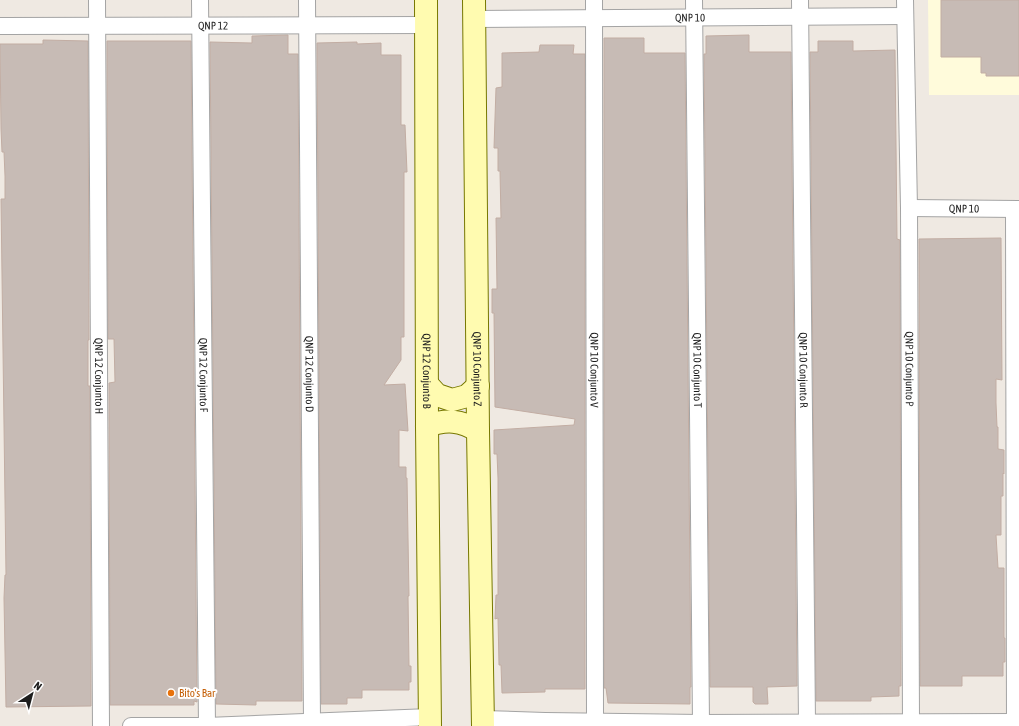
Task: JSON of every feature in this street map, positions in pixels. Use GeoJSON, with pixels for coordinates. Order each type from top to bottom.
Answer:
{"type":"FeatureCollection","features":[{"type":"Feature","properties":{"kind":"street","name":"QNP 12 Conjunto H"},"geometry":{"type":"LineString","coordinates":[[97,0],[101,726]]}},
{"type":"Feature","properties":{"kind":"street","name":"QNP 12 Conjunto F"},"geometry":{"type":"LineString","coordinates":[[200,0],[207,726]]}},
{"type":"Feature","properties":{"kind":"street","name":"QNP 12 Conjunto D"},"geometry":{"type":"LineString","coordinates":[[307,0],[312,721]]}},
{"type":"Feature","properties":{"kind":"street","name":"QNP 12 Conjunto B"},"geometry":{"type":"LineString","coordinates":[[426,0],[427,426],[430,722]]}},
{"type":"Feature","properties":{"kind":"street","name":"QNP 10 Conjunto V"},"geometry":{"type":"LineString","coordinates":[[594,0],[596,722]]}},
{"type":"Feature","properties":{"kind":"street","name":"QNP 10 Conjunto T"},"geometry":{"type":"LineString","coordinates":[[694,0],[701,723]]}},
{"type":"Feature","properties":{"kind":"street","name":"QNP 10 Conjunto R"},"geometry":{"type":"LineString","coordinates":[[800,0],[807,722]]}},
{"type":"Feature","properties":{"kind":"street","name":"QNP 10 Conjunto P"},"geometry":{"type":"LineString","coordinates":[[905,0],[909,208],[911,722]]}},
{"type":"Feature","properties":{"kind":"street","name":"QNP 10"},"geometry":{"type":"LineString","coordinates":[[474,10],[594,18],[905,16]]}},
{"type":"Feature","properties":{"kind":"street","name":"QNP 10 Conjunto Z"},"geometry":{"type":"LineString","coordinates":[[474,10],[478,431],[483,722]]}},
{"type":"Feature","properties":{"kind":"street","name":"QNP 12"},"geometry":{"type":"LineString","coordinates":[[0,26],[426,25]]}},
{"type":"Feature","properties":{"kind":"street","name":"QNP 10"},"geometry":{"type":"LineString","coordinates":[[909,208],[1017,209]]}},
{"type":"Feature","properties":{"kind":"street"},"geometry":{"type":"LineString","coordinates":[[483,722],[1017,722],[1017,209]]}},
{"type":"Feature","properties":{"kind":"street"},"geometry":{"type":"LineString","coordinates":[[427,384],[437,395],[452,400],[467,396],[478,386]]}},
{"type":"Feature","properties":{"kind":"street"},"geometry":{"type":"LineString","coordinates":[[427,426],[437,422],[448,421],[458,422],[478,431]]}},
{"type":"Feature","properties":{"kind":"street"},"geometry":{"type":"LineString","coordinates":[[131,726],[207,726],[312,721],[430,722]]}},
{"type":"Feature","properties":{"kind":"shaded area"},"geometry":{"type":"Polygon","coordinates":[[[928,0],[1019,0],[1019,95],[929,95],[928,0]]]}},
{"type":"Feature","properties":{"kind":"building"},"geometry":{"type":"Polygon","coordinates":[[[941,0],[1019,0],[1019,76],[986,76],[986,73],[981,73],[981,57],[941,57],[941,0]]]}},
{"type":"Feature","properties":{"kind":"building"},"geometry":{"type":"Polygon","coordinates":[[[288,35],[288,54],[298,54],[302,701],[256,701],[256,705],[216,704],[210,42],[252,43],[252,36],[288,35]]]}},
{"type":"Feature","properties":{"kind":"building"},"geometry":{"type":"Polygon","coordinates":[[[749,35],[749,52],[791,52],[797,686],[767,687],[768,704],[755,704],[753,702],[753,687],[710,687],[704,54],[706,54],[706,36],[749,35]]]}},
{"type":"Feature","properties":{"kind":"building"},"geometry":{"type":"Polygon","coordinates":[[[604,38],[644,38],[644,53],[685,53],[690,704],[608,703],[606,688],[604,688],[604,38]]]}},
{"type":"Feature","properties":{"kind":"building"},"geometry":{"type":"Polygon","coordinates":[[[43,40],[88,41],[88,386],[90,386],[91,706],[6,707],[4,598],[6,575],[1,199],[5,199],[5,176],[1,129],[0,44],[43,44],[43,40]]]}},
{"type":"Feature","properties":{"kind":"building"},"geometry":{"type":"Polygon","coordinates":[[[107,41],[191,41],[197,702],[194,701],[194,705],[110,705],[109,383],[115,382],[114,339],[108,339],[107,41]]]}},
{"type":"Feature","properties":{"kind":"building"},"geometry":{"type":"Polygon","coordinates":[[[818,41],[853,41],[853,51],[895,50],[897,239],[900,240],[901,686],[899,686],[899,696],[871,697],[871,701],[816,701],[810,52],[818,52],[818,41]]]}},
{"type":"Feature","properties":{"kind":"building"},"geometry":{"type":"Polygon","coordinates":[[[357,42],[357,44],[381,43],[381,55],[401,55],[401,125],[405,125],[407,172],[404,172],[404,337],[401,337],[401,360],[384,385],[405,384],[408,431],[399,430],[399,467],[406,467],[407,478],[409,666],[411,666],[411,682],[409,682],[409,690],[362,690],[362,698],[347,698],[347,704],[321,704],[317,43],[357,42]]]}},
{"type":"Feature","properties":{"kind":"building"},"geometry":{"type":"Polygon","coordinates":[[[540,45],[574,45],[573,54],[585,54],[585,689],[545,689],[545,692],[502,693],[501,665],[499,665],[498,618],[495,619],[496,595],[498,595],[498,478],[497,454],[494,454],[494,430],[574,425],[575,419],[495,407],[494,313],[492,313],[492,289],[497,289],[496,218],[501,218],[498,148],[494,148],[496,88],[502,87],[502,53],[539,52],[540,45]]]}},
{"type":"Feature","properties":{"kind":"building"},"geometry":{"type":"Polygon","coordinates":[[[1001,238],[1002,380],[996,379],[996,403],[998,449],[1004,450],[1004,474],[1003,473],[1003,496],[1001,496],[1001,535],[996,535],[998,568],[1004,568],[1005,662],[1003,662],[1003,676],[962,676],[962,686],[920,686],[919,239],[1001,238]]]}},
{"type":"Feature","properties":{"kind":"place","name":"Bito's Bar"},"geometry":{"type":"Point","coordinates":[171,693]}}]}
